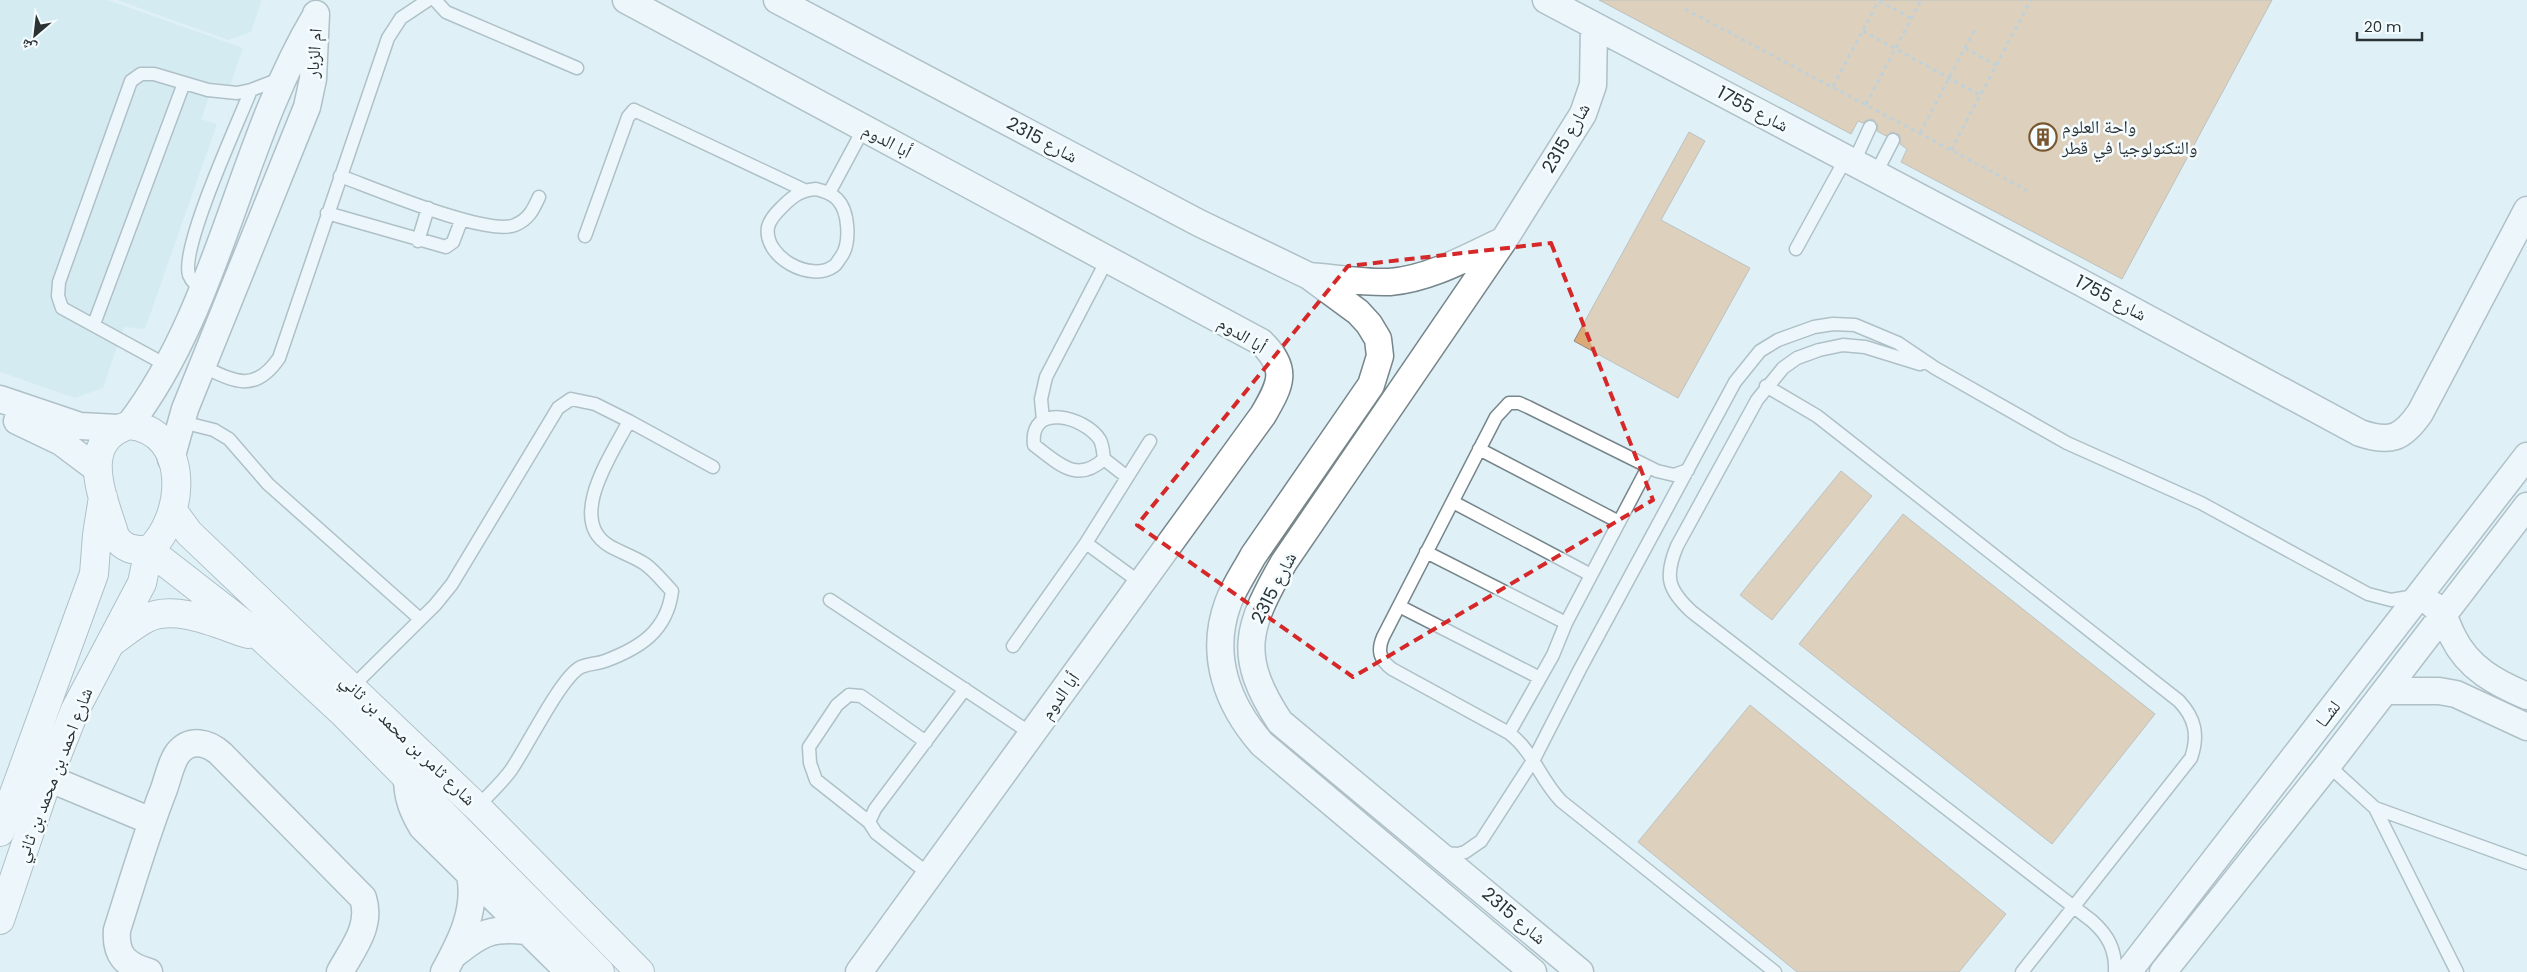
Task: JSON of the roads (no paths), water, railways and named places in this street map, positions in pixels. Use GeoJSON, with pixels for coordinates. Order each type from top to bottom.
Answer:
{"type":"FeatureCollection","features":[{"type":"Feature","properties":{"kind":"street","name":"أبا الدوم"},"geometry":{"type":"LineString","coordinates":[[626,0],[1261,342],[1274,355],[1279,367],[1278,388],[1263,416],[858,972]]}},
{"type":"Feature","properties":{"kind":"street","name":"شارع 2315"},"geometry":{"type":"LineString","coordinates":[[777,0],[1198,222],[1309,276],[1358,312],[1369,324],[1378,339],[1380,356],[1371,385],[1253,556],[1228,603],[1220,646],[1220,664],[1225,684],[1239,713],[1262,744],[1533,972]]}},
{"type":"Feature","properties":{"kind":"street","name":"شارع 1755"},"geometry":{"type":"LineString","coordinates":[[1546,0],[1859,164],[2360,433],[2384,439],[2402,434],[2411,427],[2420,413],[2527,210]]}},
{"type":"Feature","properties":{"kind":"street","name":"ام الزبار"},"geometry":{"type":"LineString","coordinates":[[123,427],[168,366],[202,289],[293,54],[319,7]]}},
{"type":"Feature","properties":{"kind":"street","name":"ام الزبار"},"geometry":{"type":"LineString","coordinates":[[171,459],[202,366],[307,107],[313,79],[319,7]]}},
{"type":"Feature","properties":{"kind":"street","name":"شارع 2315"},"geometry":{"type":"LineString","coordinates":[[1580,972],[1280,722],[1267,702],[1256,678],[1252,660],[1251,637],[1256,617],[1284,562],[1504,240],[1583,114],[1591,95],[1595,70],[1594,26]]}},
{"type":"Feature","properties":{"kind":"street","name":"شارع 2315"},"geometry":{"type":"LineString","coordinates":[[1309,276],[1391,282],[1418,277],[1438,270],[1504,240]]}},
{"type":"Feature","properties":{"kind":"street"},"geometry":{"type":"LineString","coordinates":[[0,398],[80,426],[123,427],[147,428],[162,440],[171,459],[176,485],[173,511],[164,532],[149,550],[132,550],[119,543],[103,498],[97,469],[98,452],[102,443],[123,427]]}},
{"type":"Feature","properties":{"kind":"street"},"geometry":{"type":"LineString","coordinates":[[0,414],[45,433],[97,469]]}},
{"type":"Feature","properties":{"kind":"street","name":"لشــا"},"geometry":{"type":"LineString","coordinates":[[2128,972],[2527,456]]}},
{"type":"Feature","properties":{"kind":"street","name":"شارع احمد بن محمد بن ثاني"},"geometry":{"type":"LineString","coordinates":[[0,832],[94,574],[97,535],[103,498]]}},
{"type":"Feature","properties":{"kind":"street","name":"لشــا"},"geometry":{"type":"LineString","coordinates":[[2163,972],[2328,765],[2527,506]]}},
{"type":"Feature","properties":{"kind":"street","name":"شارع ثامر بن محمد بن ثاني"},"geometry":{"type":"LineString","coordinates":[[173,511],[189,533],[352,686],[477,807],[640,972]]}},
{"type":"Feature","properties":{"kind":"street","name":"شارع ثامر بن محمد بن ثاني"},"geometry":{"type":"LineString","coordinates":[[149,550],[262,638],[407,777],[600,972]]}},
{"type":"Feature","properties":{"kind":"street","name":"شارع احمد بن محمد بن ثاني"},"geometry":{"type":"LineString","coordinates":[[0,920],[48,778],[75,710],[142,583],[149,550]]}},
{"type":"Feature","properties":{"kind":"street"},"geometry":{"type":"LineString","coordinates":[[2420,594],[2444,612],[2452,637],[2474,667],[2492,679],[2527,696]]}},
{"type":"Feature","properties":{"kind":"street"},"geometry":{"type":"LineString","coordinates":[[109,644],[147,618],[161,614],[179,614],[262,638]]}},
{"type":"Feature","properties":{"kind":"street"},"geometry":{"type":"LineString","coordinates":[[2385,691],[2439,691],[2456,694],[2527,727]]}},
{"type":"Feature","properties":{"kind":"street"},"geometry":{"type":"LineString","coordinates":[[149,972],[129,964],[120,954],[116,943],[117,930],[151,821],[177,754],[187,746],[199,743],[211,745],[363,898],[367,910],[366,922],[340,972]]}},
{"type":"Feature","properties":{"kind":"street"},"geometry":{"type":"LineString","coordinates":[[407,777],[408,796],[412,810],[422,827],[569,972]]}},
{"type":"Feature","properties":{"kind":"street"},"geometry":{"type":"LineString","coordinates":[[48,778],[151,821]]}},
{"type":"Feature","properties":{"kind":"street"},"geometry":{"type":"LineString","coordinates":[[449,963],[471,908],[473,892],[470,875]]}},
{"type":"Feature","properties":{"kind":"street"},"geometry":{"type":"LineString","coordinates":[[449,963],[485,932],[506,929],[526,931]]}},
{"type":"Feature","properties":{"kind":"lane"},"geometry":{"type":"LineString","coordinates":[[202,366],[232,380],[246,382],[261,378],[271,370],[279,358],[388,38],[400,18],[428,0]]}},
{"type":"Feature","properties":{"kind":"lane"},"geometry":{"type":"LineString","coordinates":[[435,0],[446,12],[577,68]]}},
{"type":"Feature","properties":{"kind":"lane"},"geometry":{"type":"LineString","coordinates":[[168,366],[62,308],[58,296],[59,282],[131,81],[141,74],[154,74],[208,90],[237,93],[251,90],[284,76]]}},
{"type":"Feature","properties":{"kind":"lane"},"geometry":{"type":"LineString","coordinates":[[94,324],[184,83]]}},
{"type":"Feature","properties":{"kind":"lane"},"geometry":{"type":"LineString","coordinates":[[202,289],[194,284],[189,274],[194,233],[251,90]]}},
{"type":"Feature","properties":{"kind":"lane"},"geometry":{"type":"LineString","coordinates":[[585,236],[628,117],[634,110],[804,190],[816,189],[829,192],[842,206],[848,229],[845,252],[834,266],[820,271],[806,272],[776,253],[769,240],[768,227],[774,214],[804,190]]}},
{"type":"Feature","properties":{"kind":"lane"},"geometry":{"type":"LineString","coordinates":[[1859,164],[1870,127]]}},
{"type":"Feature","properties":{"kind":"lane"},"geometry":{"type":"LineString","coordinates":[[829,192],[864,128]]}},
{"type":"Feature","properties":{"kind":"lane"},"geometry":{"type":"LineString","coordinates":[[1796,249],[1859,164],[1893,140]]}},
{"type":"Feature","properties":{"kind":"lane"},"geometry":{"type":"LineString","coordinates":[[340,176],[461,221],[489,226],[514,226],[530,216],[539,197]]}},
{"type":"Feature","properties":{"kind":"lane"},"geometry":{"type":"LineString","coordinates":[[418,241],[428,208]]}},
{"type":"Feature","properties":{"kind":"lane"},"geometry":{"type":"LineString","coordinates":[[327,213],[418,241],[446,247],[453,242],[461,221]]}},
{"type":"Feature","properties":{"kind":"lane"},"geometry":{"type":"LineString","coordinates":[[1043,420],[1041,399],[1046,377],[1107,260]]}},
{"type":"Feature","properties":{"kind":"lane"},"geometry":{"type":"LineString","coordinates":[[1439,853],[1458,854],[1465,852],[1481,841],[1534,759],[1580,669],[1735,382],[1760,351],[1793,333],[1834,324],[1855,325],[1898,343],[1935,368],[2067,443],[2201,503],[2368,594],[2391,600],[2420,594]]}},
{"type":"Feature","properties":{"kind":"lane"},"geometry":{"type":"LineString","coordinates":[[1935,368],[1865,347],[1843,345],[1819,350],[1797,358],[1783,368],[1766,386],[1677,546],[1668,570],[1672,591],[1692,612],[2074,906],[2106,933],[2114,956],[2116,972]]}},
{"type":"Feature","properties":{"kind":"lane"},"geometry":{"type":"LineString","coordinates":[[1766,386],[1817,416],[2188,710],[2196,733],[2195,746],[2191,758],[2022,972]]}},
{"type":"Feature","properties":{"kind":"lane"},"geometry":{"type":"LineString","coordinates":[[352,686],[420,619],[452,584],[558,408],[571,399],[595,404],[713,467]]}},
{"type":"Feature","properties":{"kind":"lane"},"geometry":{"type":"LineString","coordinates":[[1688,470],[1674,475],[1666,474],[1648,467],[1519,402],[1509,403],[1502,409],[1479,449],[1426,552],[1379,646],[1380,655],[1384,664],[1519,740],[1534,759],[1543,780],[1560,801],[1776,972]]}},
{"type":"Feature","properties":{"kind":"lane"},"geometry":{"type":"LineString","coordinates":[[1104,459],[1087,471],[1075,472],[1054,460],[1034,445],[1033,435],[1036,427],[1043,420],[1050,417],[1064,417],[1081,425],[1099,438],[1103,447],[1104,459],[1128,477]]}},
{"type":"Feature","properties":{"kind":"lane"},"geometry":{"type":"LineString","coordinates":[[477,807],[510,772],[566,682],[579,668],[604,662],[636,647],[661,627],[671,601],[672,591],[646,565],[606,544],[596,532],[591,516],[595,486],[629,421]]}},
{"type":"Feature","properties":{"kind":"lane"},"geometry":{"type":"LineString","coordinates":[[182,422],[214,430],[229,439],[268,484],[420,619]]}},
{"type":"Feature","properties":{"kind":"lane"},"geometry":{"type":"LineString","coordinates":[[1013,646],[1086,542],[1150,441]]}},
{"type":"Feature","properties":{"kind":"lane"},"geometry":{"type":"LineString","coordinates":[[1479,449],[1619,522]]}},
{"type":"Feature","properties":{"kind":"lane"},"geometry":{"type":"LineString","coordinates":[[1509,733],[1538,677],[1553,655],[1566,623],[1648,467]]}},
{"type":"Feature","properties":{"kind":"lane"},"geometry":{"type":"LineString","coordinates":[[1453,502],[1591,575]]}},
{"type":"Feature","properties":{"kind":"lane"},"geometry":{"type":"LineString","coordinates":[[1086,542],[1142,584]]}},
{"type":"Feature","properties":{"kind":"lane"},"geometry":{"type":"LineString","coordinates":[[1426,552],[1566,623]]}},
{"type":"Feature","properties":{"kind":"lane"},"geometry":{"type":"LineString","coordinates":[[830,600],[1032,734]]}},
{"type":"Feature","properties":{"kind":"lane"},"geometry":{"type":"LineString","coordinates":[[1399,606],[1538,677]]}},
{"type":"Feature","properties":{"kind":"lane"},"geometry":{"type":"LineString","coordinates":[[869,822],[875,808],[965,689]]}},
{"type":"Feature","properties":{"kind":"lane"},"geometry":{"type":"LineString","coordinates":[[926,742],[861,696],[848,695],[837,705],[809,747],[810,763],[816,780],[869,822],[876,833],[930,875]]}},
{"type":"Feature","properties":{"kind":"lane"},"geometry":{"type":"LineString","coordinates":[[2328,765],[2375,808],[2457,972]]}},
{"type":"Feature","properties":{"kind":"lane"},"geometry":{"type":"LineString","coordinates":[[2375,808],[2527,863]]}},
{"type":"Feature","properties":{"kind":"place","name":"واحة العلوم والتكنولوجيا في قطر"},"geometry":{"type":"Point","coordinates":[2043,137]}}]}
